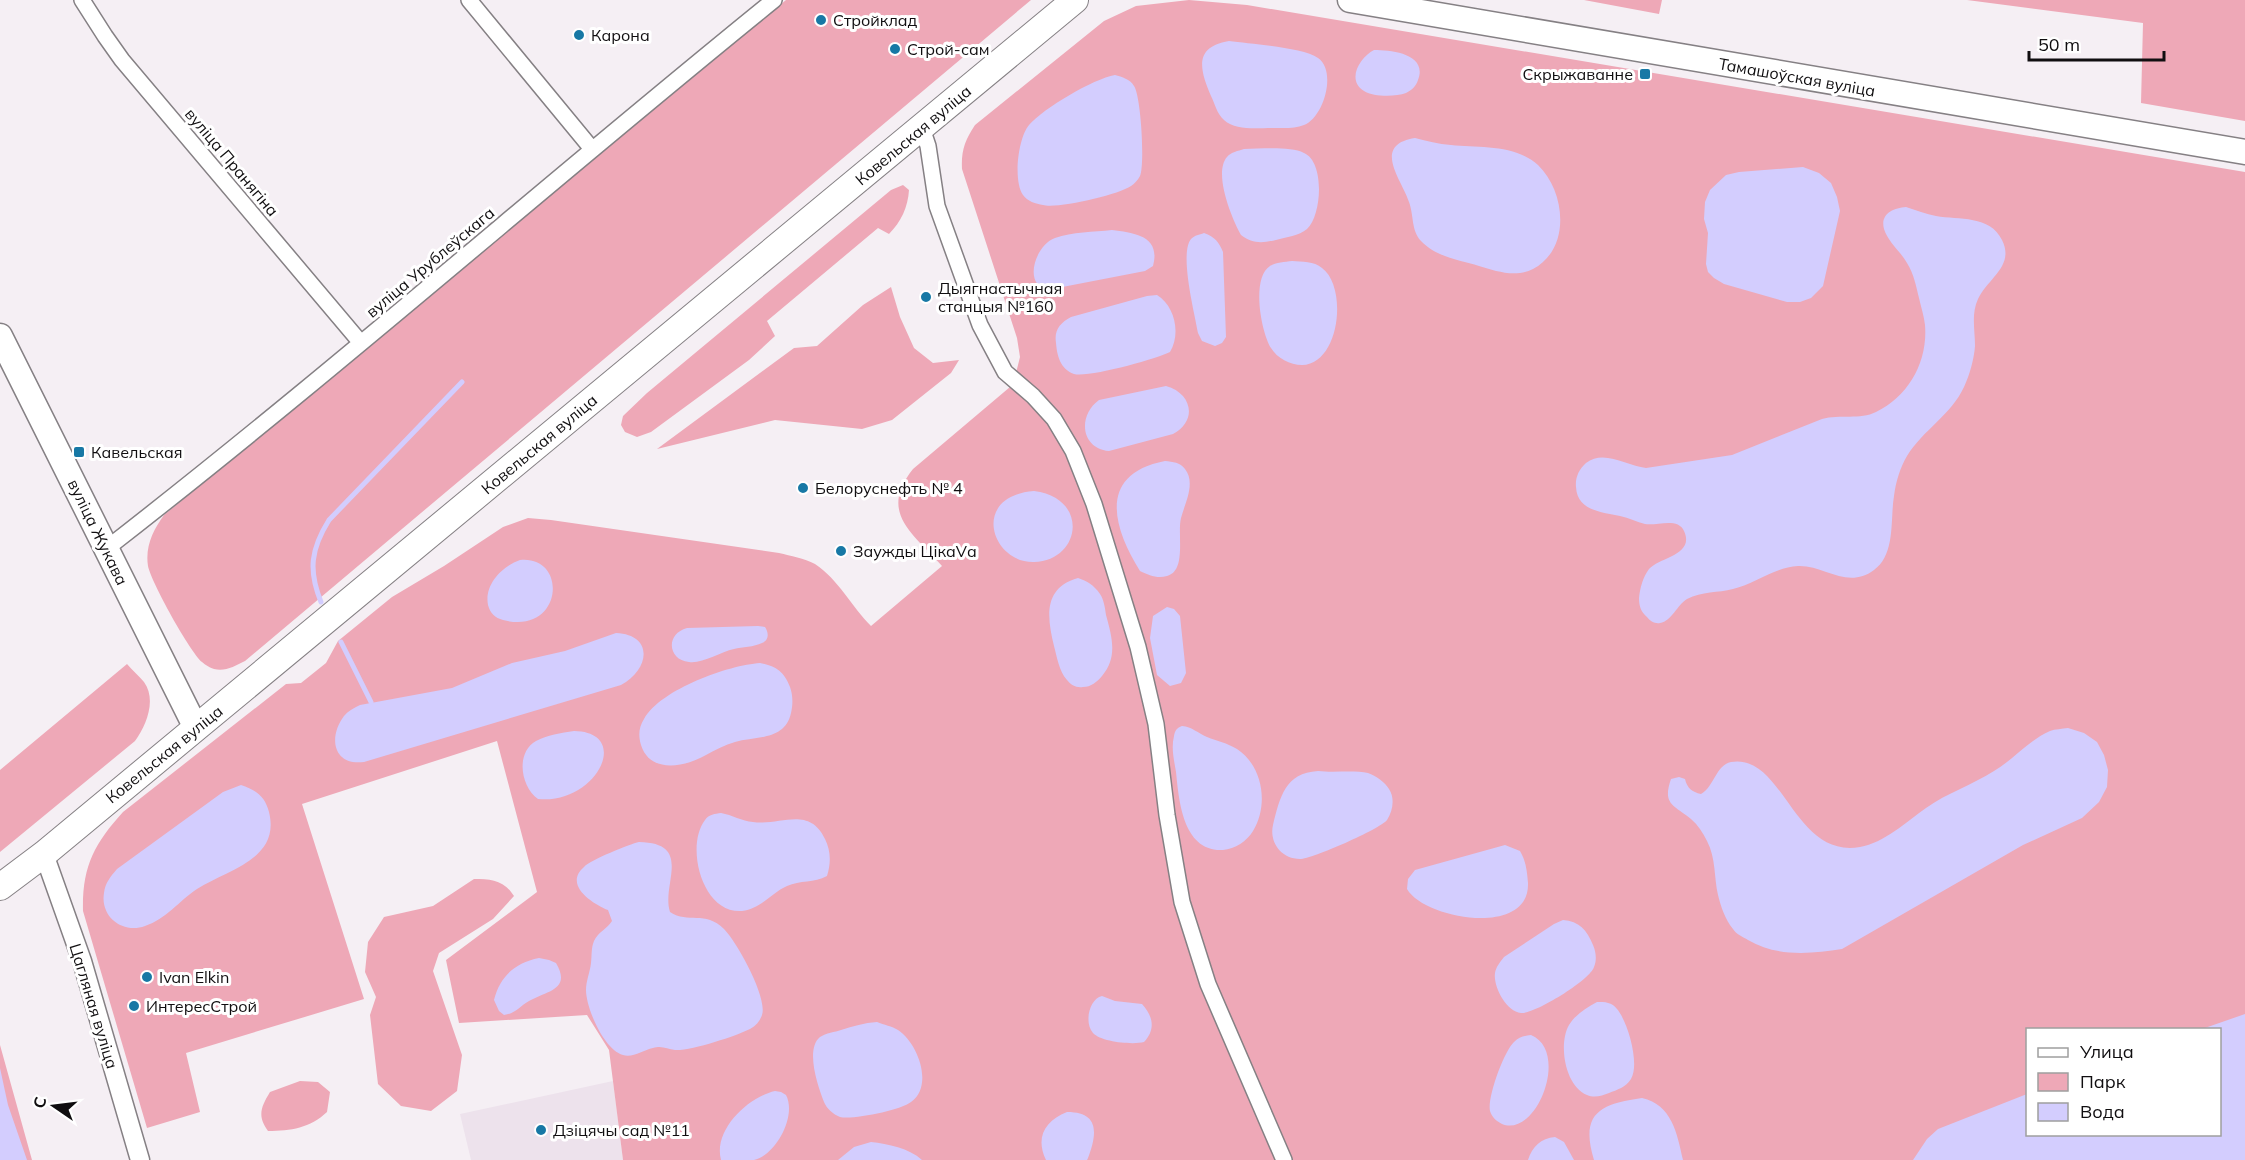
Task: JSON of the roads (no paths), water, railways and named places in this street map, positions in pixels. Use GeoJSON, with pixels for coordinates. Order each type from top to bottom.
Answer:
{"type":"FeatureCollection","features":[{"type":"Feature","properties":{"kind":"highway","name":"Ковельская вуліца"},"geometry":{"type":"LineString","coordinates":[[0,887],[44,854],[1075,0]]}},
{"type":"Feature","properties":{"kind":"main road","name":"Тамашоўская вуліца"},"geometry":{"type":"LineString","coordinates":[[1350,0],[2245,152]]}},
{"type":"Feature","properties":{"kind":"main road","name":"вуліца Жукава"},"geometry":{"type":"LineString","coordinates":[[0,336],[196,728]]}},
{"type":"Feature","properties":{"kind":"street","name":"вуліца Пранягіна"},"geometry":{"type":"LineString","coordinates":[[82,0],[122,60],[361,342]]}},
{"type":"Feature","properties":{"kind":"street"},"geometry":{"type":"LineString","coordinates":[[469,0],[592,149]]}},
{"type":"Feature","properties":{"kind":"street","name":"вуліца Урублеўскага"},"geometry":{"type":"LineString","coordinates":[[106,549],[361,342],[774,0]]}},
{"type":"Feature","properties":{"kind":"street"},"geometry":{"type":"LineString","coordinates":[[922,129],[928,146],[938,206],[980,325],[1005,372],[1033,396],[1053,419],[1073,452],[1094,504],[1138,647],[1156,724],[1167,815],[1182,902],[1208,984],[1284,1160]]}},
{"type":"Feature","properties":{"kind":"street","name":"Цагляная вуліца"},"geometry":{"type":"LineString","coordinates":[[44,854],[82,961],[140,1160]]}},
{"type":"Feature","properties":{"kind":"water"},"geometry":{"type":"Polygon","coordinates":[[[1229,41],[1300,51],[1318,58],[1324,64],[1327,73],[1326,93],[1317,113],[1311,120],[1293,128],[1254,128],[1234,126],[1224,120],[1207,86],[1202,61],[1209,48],[1229,41]]]}},
{"type":"Feature","properties":{"kind":"water"},"geometry":{"type":"Polygon","coordinates":[[[1374,50],[1390,51],[1413,59],[1420,71],[1414,88],[1408,92],[1391,96],[1364,91],[1356,81],[1357,69],[1364,58],[1374,50]]]}},
{"type":"Feature","properties":{"kind":"water"},"geometry":{"type":"Polygon","coordinates":[[[1115,75],[1130,82],[1136,92],[1142,145],[1141,169],[1138,179],[1124,190],[1074,203],[1050,206],[1037,204],[1027,199],[1020,189],[1018,160],[1022,139],[1029,125],[1069,95],[1094,82],[1115,75]]]}},
{"type":"Feature","properties":{"kind":"water"},"geometry":{"type":"Polygon","coordinates":[[[1415,138],[1446,145],[1508,150],[1529,158],[1538,165],[1547,176],[1559,204],[1559,234],[1554,248],[1545,260],[1526,272],[1506,273],[1448,257],[1434,251],[1421,241],[1416,232],[1409,202],[1396,174],[1392,156],[1395,148],[1402,142],[1415,138]]]}},
{"type":"Feature","properties":{"kind":"water"},"geometry":{"type":"Polygon","coordinates":[[[1244,149],[1291,149],[1311,158],[1318,177],[1319,189],[1316,212],[1307,229],[1296,235],[1267,242],[1253,241],[1241,235],[1225,196],[1222,174],[1223,164],[1227,157],[1244,149]]]}},
{"type":"Feature","properties":{"kind":"water"},"geometry":{"type":"Polygon","coordinates":[[[1803,167],[1819,173],[1831,183],[1840,211],[1823,286],[1811,298],[1800,302],[1787,302],[1724,284],[1714,278],[1708,272],[1706,264],[1708,233],[1704,219],[1705,202],[1710,190],[1726,175],[1803,167]]]}},
{"type":"Feature","properties":{"kind":"water"},"geometry":{"type":"Polygon","coordinates":[[[1906,207],[1936,216],[1973,220],[1990,226],[2002,240],[2005,257],[2003,265],[1982,292],[1976,305],[1973,361],[1964,387],[1952,406],[1907,456],[1900,470],[1894,496],[1891,536],[1886,555],[1874,570],[1855,578],[1808,567],[1790,567],[1741,587],[1693,596],[1683,602],[1664,622],[1654,623],[1643,613],[1639,604],[1643,579],[1654,565],[1681,550],[1686,539],[1684,531],[1677,524],[1645,524],[1586,506],[1577,495],[1576,480],[1579,471],[1586,463],[1600,458],[1646,468],[1732,455],[1822,419],[1863,416],[1876,412],[1898,397],[1907,387],[1920,364],[1925,338],[1924,318],[1913,276],[1907,263],[1888,238],[1883,224],[1889,213],[1906,207]]]}},
{"type":"Feature","properties":{"kind":"water"},"geometry":{"type":"Polygon","coordinates":[[[1112,230],[1137,235],[1150,242],[1154,256],[1153,266],[1145,271],[1052,289],[1043,288],[1037,283],[1034,276],[1036,258],[1047,243],[1069,234],[1112,230]]]}},
{"type":"Feature","properties":{"kind":"water"},"geometry":{"type":"Polygon","coordinates":[[[1204,233],[1216,240],[1223,252],[1226,337],[1222,343],[1215,346],[1202,341],[1198,333],[1187,270],[1188,247],[1191,239],[1204,233]]]}},
{"type":"Feature","properties":{"kind":"water"},"geometry":{"type":"Polygon","coordinates":[[[1292,261],[1312,263],[1322,268],[1330,278],[1335,291],[1337,307],[1332,339],[1325,352],[1315,361],[1302,365],[1288,362],[1274,352],[1267,340],[1261,318],[1259,293],[1264,272],[1272,265],[1292,261]]]}},
{"type":"Feature","properties":{"kind":"water"},"geometry":{"type":"Polygon","coordinates":[[[1157,295],[1168,306],[1174,321],[1175,337],[1170,352],[1107,371],[1074,374],[1065,369],[1057,352],[1056,338],[1059,327],[1064,322],[1071,317],[1157,295]]]}},
{"type":"Feature","properties":{"kind":"water"},"geometry":{"type":"Polygon","coordinates":[[[1166,386],[1182,395],[1189,408],[1189,415],[1181,428],[1173,434],[1109,451],[1099,449],[1092,444],[1085,430],[1085,422],[1092,406],[1099,400],[1166,386]]]}},
{"type":"Feature","properties":{"kind":"water"},"geometry":{"type":"Polygon","coordinates":[[[1165,461],[1183,467],[1190,480],[1190,487],[1181,518],[1177,567],[1173,573],[1160,577],[1140,571],[1123,537],[1118,520],[1117,504],[1120,490],[1129,477],[1144,468],[1165,461]]]}},
{"type":"Feature","properties":{"kind":"water"},"geometry":{"type":"Polygon","coordinates":[[[1034,491],[1052,496],[1064,505],[1071,516],[1073,529],[1062,551],[1050,559],[1034,562],[1019,559],[1007,552],[998,541],[994,529],[995,516],[1001,504],[1014,496],[1034,491]]]}},
{"type":"Feature","properties":{"kind":"water"},"geometry":{"type":"Polygon","coordinates":[[[520,560],[536,562],[546,570],[552,581],[552,594],[548,607],[538,617],[523,622],[503,620],[490,610],[489,590],[501,571],[520,560]]]}},
{"type":"Feature","properties":{"kind":"water"},"geometry":{"type":"Polygon","coordinates":[[[1078,578],[1093,586],[1101,596],[1112,647],[1107,669],[1096,682],[1086,687],[1076,687],[1064,676],[1057,659],[1049,614],[1053,596],[1058,589],[1078,578]]]}},
{"type":"Feature","properties":{"kind":"water"},"geometry":{"type":"Polygon","coordinates":[[[1167,607],[1174,609],[1180,616],[1186,673],[1181,683],[1170,686],[1157,675],[1150,638],[1153,616],[1167,607]]]}},
{"type":"Feature","properties":{"kind":"water"},"geometry":{"type":"Polygon","coordinates":[[[765,627],[768,634],[766,640],[759,644],[734,649],[694,662],[682,660],[673,652],[672,641],[680,631],[687,628],[765,627]]]}},
{"type":"Feature","properties":{"kind":"water"},"geometry":{"type":"Polygon","coordinates":[[[616,633],[629,635],[637,640],[644,654],[638,671],[621,685],[364,762],[346,759],[336,748],[336,733],[339,724],[347,713],[360,705],[452,688],[512,663],[565,651],[616,633]]]}},
{"type":"Feature","properties":{"kind":"water"},"geometry":{"type":"Polygon","coordinates":[[[760,663],[779,670],[790,687],[792,710],[783,728],[768,736],[731,743],[698,759],[679,765],[660,764],[646,754],[641,745],[641,725],[653,708],[665,698],[697,680],[731,668],[760,663]]]}},
{"type":"Feature","properties":{"kind":"water"},"geometry":{"type":"Polygon","coordinates":[[[1182,726],[1237,749],[1253,765],[1258,776],[1262,798],[1258,821],[1250,835],[1236,846],[1223,850],[1199,843],[1191,834],[1186,823],[1179,797],[1173,750],[1175,732],[1182,726]]]}},
{"type":"Feature","properties":{"kind":"water"},"geometry":{"type":"Polygon","coordinates":[[[2068,728],[2084,733],[2097,742],[2104,755],[2108,770],[2107,787],[2099,802],[2082,818],[2023,845],[1842,949],[1806,953],[1782,952],[1759,945],[1736,932],[1720,904],[1712,854],[1707,841],[1694,821],[1671,804],[1668,794],[1671,779],[1679,777],[1685,779],[1690,789],[1701,794],[1726,764],[1731,762],[1749,764],[1764,773],[1819,838],[1837,846],[1860,847],[1886,837],[1934,803],[1994,771],[2042,735],[2052,730],[2068,728]]]}},
{"type":"Feature","properties":{"kind":"water"},"geometry":{"type":"Polygon","coordinates":[[[574,731],[592,734],[601,743],[604,755],[600,768],[576,791],[559,798],[538,799],[532,794],[524,779],[525,753],[529,746],[540,739],[574,731]]]}},
{"type":"Feature","properties":{"kind":"water"},"geometry":{"type":"Polygon","coordinates":[[[1318,771],[1362,772],[1374,776],[1389,789],[1393,800],[1391,813],[1382,824],[1360,836],[1307,858],[1293,858],[1282,853],[1278,848],[1273,837],[1273,825],[1282,796],[1291,782],[1298,776],[1318,771]]]}},
{"type":"Feature","properties":{"kind":"water"},"geometry":{"type":"Polygon","coordinates":[[[241,785],[259,794],[269,812],[271,828],[267,842],[259,852],[236,869],[197,889],[153,923],[129,928],[115,922],[106,909],[104,893],[107,883],[117,869],[223,792],[241,785]]]}},
{"type":"Feature","properties":{"kind":"water"},"geometry":{"type":"Polygon","coordinates":[[[721,813],[753,822],[793,819],[811,823],[825,839],[828,848],[830,862],[827,876],[787,886],[749,910],[728,909],[717,902],[707,890],[697,861],[699,831],[708,817],[721,813]]]}},
{"type":"Feature","properties":{"kind":"water"},"geometry":{"type":"Polygon","coordinates":[[[639,842],[656,844],[666,850],[671,857],[668,901],[670,912],[683,917],[710,920],[717,923],[730,936],[750,971],[763,1007],[760,1019],[752,1028],[692,1048],[675,1050],[656,1047],[630,1055],[616,1052],[603,1037],[589,1007],[586,987],[594,941],[612,921],[608,910],[582,893],[578,887],[578,874],[588,864],[639,842]]]}},
{"type":"Feature","properties":{"kind":"water"},"geometry":{"type":"Polygon","coordinates":[[[1505,845],[1520,851],[1525,862],[1528,883],[1524,900],[1512,911],[1495,917],[1475,918],[1453,915],[1417,900],[1407,889],[1408,879],[1415,870],[1505,845]]]}},
{"type":"Feature","properties":{"kind":"water"},"geometry":{"type":"Polygon","coordinates":[[[1563,920],[1578,924],[1588,935],[1595,953],[1594,967],[1573,988],[1549,1002],[1528,1012],[1515,1012],[1498,991],[1495,978],[1497,967],[1504,957],[1563,920]]]}},
{"type":"Feature","properties":{"kind":"water"},"geometry":{"type":"Polygon","coordinates":[[[539,958],[556,963],[561,979],[559,984],[549,992],[504,1015],[499,1011],[494,1000],[500,984],[516,967],[539,958]]]}},
{"type":"Feature","properties":{"kind":"water"},"geometry":{"type":"Polygon","coordinates":[[[1102,996],[1115,1001],[1142,1004],[1149,1013],[1152,1023],[1144,1042],[1117,1042],[1103,1039],[1093,1033],[1090,1029],[1089,1012],[1094,1002],[1102,996]]]}},
{"type":"Feature","properties":{"kind":"water"},"geometry":{"type":"Polygon","coordinates":[[[1597,1002],[1613,1005],[1621,1015],[1632,1043],[1634,1064],[1631,1079],[1627,1084],[1615,1091],[1595,1096],[1587,1095],[1573,1083],[1566,1064],[1564,1043],[1572,1021],[1597,1002]]]}},
{"type":"Feature","properties":{"kind":"water"},"geometry":{"type":"Polygon","coordinates":[[[2245,1014],[2245,1160],[1913,1160],[1927,1139],[1938,1129],[2026,1094],[2026,1136],[2221,1136],[2221,1028],[2205,1028],[2245,1014]]]}},
{"type":"Feature","properties":{"kind":"water"},"geometry":{"type":"Polygon","coordinates":[[[877,1022],[898,1030],[912,1044],[921,1065],[921,1086],[918,1095],[906,1105],[888,1111],[866,1116],[840,1117],[833,1113],[824,1102],[814,1068],[813,1050],[820,1037],[877,1022]]]}},
{"type":"Feature","properties":{"kind":"water"},"geometry":{"type":"Polygon","coordinates":[[[1531,1035],[1542,1044],[1548,1058],[1548,1074],[1544,1091],[1537,1106],[1527,1118],[1515,1125],[1502,1124],[1494,1119],[1490,1111],[1491,1096],[1497,1075],[1514,1042],[1531,1035]]]}},
{"type":"Feature","properties":{"kind":"water"},"geometry":{"type":"Polygon","coordinates":[[[0,1068],[8,1105],[27,1160],[0,1160],[0,1068]]]}},
{"type":"Feature","properties":{"kind":"water"},"geometry":{"type":"Polygon","coordinates":[[[775,1091],[786,1095],[789,1104],[787,1123],[777,1143],[762,1157],[754,1160],[721,1160],[722,1137],[735,1116],[754,1100],[775,1091]]]}},
{"type":"Feature","properties":{"kind":"water"},"geometry":{"type":"Polygon","coordinates":[[[1642,1098],[1660,1107],[1667,1114],[1675,1130],[1683,1160],[1594,1160],[1590,1132],[1597,1114],[1614,1104],[1642,1098]]]}},
{"type":"Feature","properties":{"kind":"water"},"geometry":{"type":"Polygon","coordinates":[[[1067,1112],[1078,1113],[1091,1120],[1094,1133],[1088,1158],[1087,1160],[1046,1160],[1042,1144],[1044,1131],[1053,1120],[1067,1112]]]}},
{"type":"Feature","properties":{"kind":"water"},"geometry":{"type":"Polygon","coordinates":[[[1555,1137],[1564,1142],[1574,1160],[1528,1160],[1538,1144],[1545,1139],[1555,1137]]]}},
{"type":"Feature","properties":{"kind":"water"},"geometry":{"type":"Polygon","coordinates":[[[871,1142],[891,1145],[922,1160],[838,1160],[854,1147],[871,1142]]]}},
{"type":"Feature","properties":{"kind":"waterway"},"geometry":{"type":"LineString","coordinates":[[321,602],[314,580],[313,560],[318,541],[329,520],[462,382]]}},
{"type":"Feature","properties":{"kind":"waterway"},"geometry":{"type":"LineString","coordinates":[[341,642],[371,702]]}},
{"type":"Feature","properties":{"kind":"place","name":"Стройклад"},"geometry":{"type":"Point","coordinates":[821,20]}},
{"type":"Feature","properties":{"kind":"place","name":"Карона"},"geometry":{"type":"Point","coordinates":[579,35]}},
{"type":"Feature","properties":{"kind":"place","name":"Строй-сам"},"geometry":{"type":"Point","coordinates":[895,49]}},
{"type":"Feature","properties":{"kind":"place","name":"Скрыжаванне"},"geometry":{"type":"Point","coordinates":[1645,74]}},
{"type":"Feature","properties":{"kind":"place","name":"Дыягнастычная станцыя №160"},"geometry":{"type":"Point","coordinates":[926,297]}},
{"type":"Feature","properties":{"kind":"place","name":"Кавельская"},"geometry":{"type":"Point","coordinates":[79,452]}},
{"type":"Feature","properties":{"kind":"place","name":"Белоруснефть № 4"},"geometry":{"type":"Point","coordinates":[803,488]}},
{"type":"Feature","properties":{"kind":"place","name":"Заужды ЦікаVа"},"geometry":{"type":"Point","coordinates":[841,551]}},
{"type":"Feature","properties":{"kind":"place","name":"Ivan Elkin"},"geometry":{"type":"Point","coordinates":[147,977]}},
{"type":"Feature","properties":{"kind":"place","name":"ИнтересСтрой"},"geometry":{"type":"Point","coordinates":[134,1006]}},
{"type":"Feature","properties":{"kind":"place","name":"Дзіцячы сад №11"},"geometry":{"type":"Point","coordinates":[541,1130]}}]}
